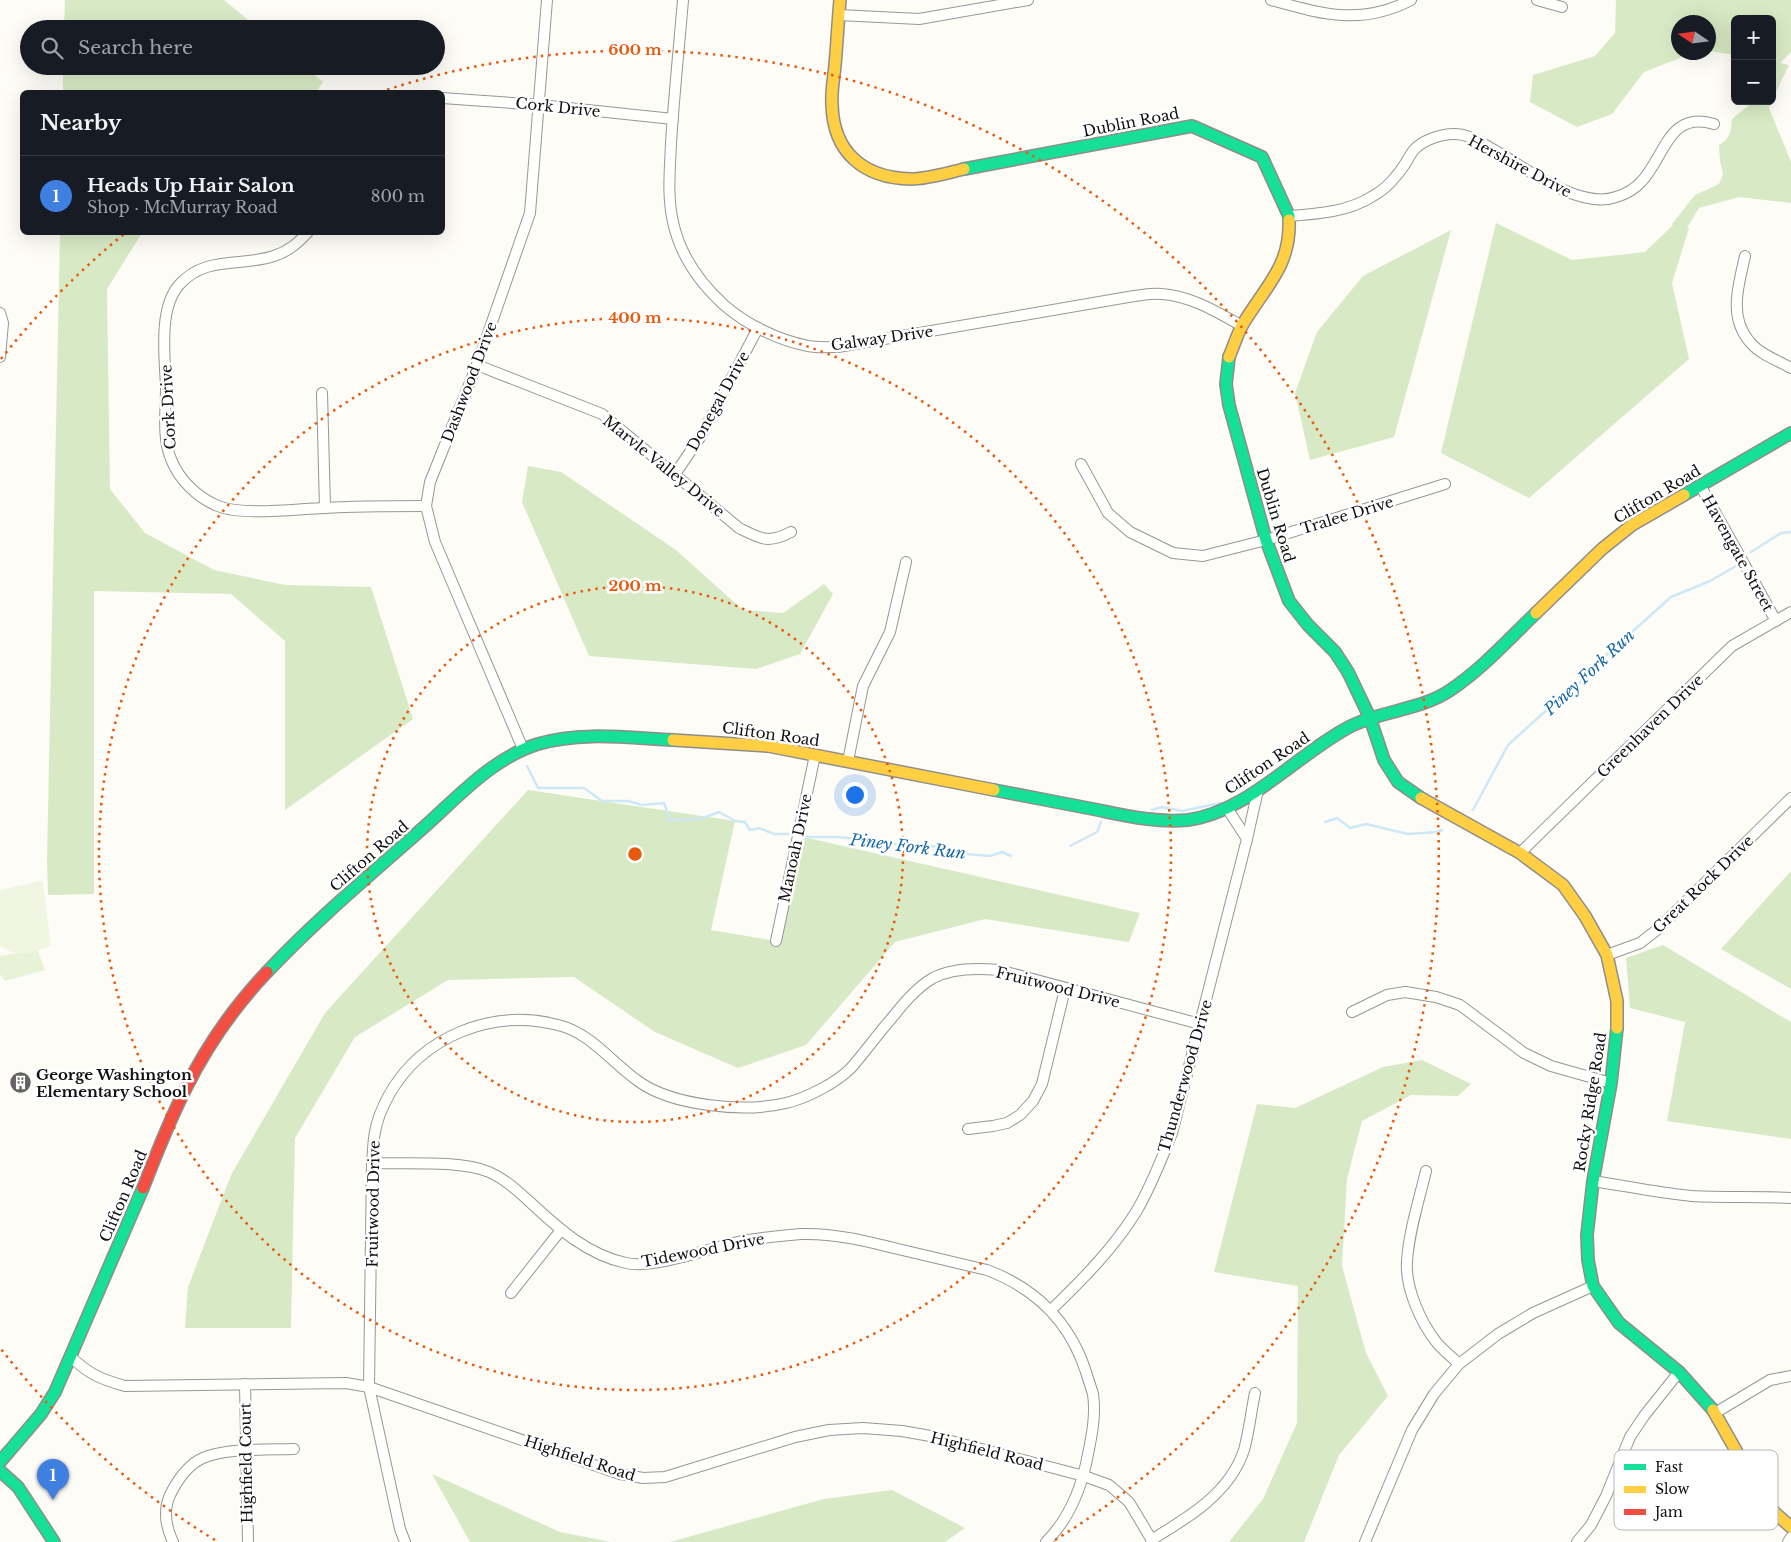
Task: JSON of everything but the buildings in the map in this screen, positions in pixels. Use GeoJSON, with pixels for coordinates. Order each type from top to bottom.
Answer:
{"type":"FeatureCollection","features":[{"type":"Feature","properties":{"kind":"street","name":"Dashwood Drive"},"geometry":{"type":"LineString","coordinates":[[523,749],[435,542],[426,506],[430,482],[477,366],[530,213],[547,0]]}},
{"type":"Feature","properties":{"kind":"street","name":"Galway Drive"},"geometry":{"type":"LineString","coordinates":[[683,0],[672,119],[669,193],[673,224],[684,253],[697,276],[735,314],[758,328],[784,339],[809,346],[838,347],[1124,298],[1160,294],[1182,297],[1242,326]]}},
{"type":"Feature","properties":{"kind":"street","name":"Dublin Road"},"geometry":{"type":"LineString","coordinates":[[840,0],[832,105],[835,129],[844,149],[858,164],[874,174],[895,179],[913,178],[1192,126],[1262,157],[1289,216],[1290,238],[1282,265],[1242,326],[1228,360],[1226,384],[1229,404],[1266,540],[1289,601],[1308,625],[1335,652],[1348,672],[1370,718]]}},
{"type":"Feature","properties":{"kind":"street"},"geometry":{"type":"LineString","coordinates":[[839,15],[919,19],[1028,0]]}},
{"type":"Feature","properties":{"kind":"street"},"geometry":{"type":"LineString","coordinates":[[1271,0],[1312,12],[1347,17],[1374,14],[1411,0]]}},
{"type":"Feature","properties":{"kind":"street"},"geometry":{"type":"LineString","coordinates":[[1537,0],[1562,7]]}},
{"type":"Feature","properties":{"kind":"street","name":"Cork Drive"},"geometry":{"type":"LineString","coordinates":[[445,98],[540,104],[672,119]]}},
{"type":"Feature","properties":{"kind":"street","name":"Hershire Drive"},"geometry":{"type":"LineString","coordinates":[[1289,216],[1329,212],[1356,206],[1389,184],[1401,171],[1414,150],[1420,145],[1440,136],[1451,134],[1465,136],[1483,144],[1569,194],[1594,200],[1610,199],[1625,194],[1641,182],[1672,134],[1683,124],[1699,120],[1714,124]]}},
{"type":"Feature","properties":{"kind":"street","name":"Cork Drive"},"geometry":{"type":"LineString","coordinates":[[305,235],[292,248],[273,256],[214,264],[194,272],[178,286],[170,302],[165,323],[166,437],[171,459],[182,478],[197,494],[219,507],[240,512],[426,506]]}},
{"type":"Feature","properties":{"kind":"street"},"geometry":{"type":"LineString","coordinates":[[1745,256],[1736,298],[1738,320],[1748,340],[1761,352],[1791,368]]}},
{"type":"Feature","properties":{"kind":"street"},"geometry":{"type":"LineString","coordinates":[[0,313],[3,323],[0,357]]}},
{"type":"Feature","properties":{"kind":"street","name":"Donegal Drive"},"geometry":{"type":"LineString","coordinates":[[675,474],[701,436],[758,328]]}},
{"type":"Feature","properties":{"kind":"street","name":"Marvle Valley Drive"},"geometry":{"type":"LineString","coordinates":[[477,366],[602,414],[739,528],[758,538],[777,539],[791,532]]}},
{"type":"Feature","properties":{"kind":"street"},"geometry":{"type":"LineString","coordinates":[[322,393],[325,508]]}},
{"type":"Feature","properties":{"kind":"street","name":"Clifton Road"},"geometry":{"type":"LineString","coordinates":[[0,1462],[44,1409],[55,1392],[184,1091],[203,1053],[222,1025],[264,974],[326,914],[493,768],[523,749],[553,740],[579,737],[748,744],[848,761],[1058,803],[1163,820],[1198,819],[1228,808],[1258,790],[1352,726],[1370,718],[1428,701],[1459,684],[1481,666],[1612,540],[1632,525],[1791,433]]}},
{"type":"Feature","properties":{"kind":"street","name":"Tralee Drive"},"geometry":{"type":"LineString","coordinates":[[1081,464],[1108,513],[1130,532],[1173,553],[1202,556],[1266,540],[1445,484]]}},
{"type":"Feature","properties":{"kind":"street","name":"Havengate Street"},"geometry":{"type":"LineString","coordinates":[[1700,485],[1776,621]]}},
{"type":"Feature","properties":{"kind":"street"},"geometry":{"type":"LineString","coordinates":[[848,761],[863,686],[890,632],[906,562]]}},
{"type":"Feature","properties":{"kind":"street","name":"Greenhaven Drive"},"geometry":{"type":"LineString","coordinates":[[1520,853],[1732,646],[1791,612]]}},
{"type":"Feature","properties":{"kind":"street","name":"Rocky Ridge Road"},"geometry":{"type":"LineString","coordinates":[[1370,718],[1384,760],[1398,782],[1432,805],[1520,853],[1563,885],[1585,916],[1607,955],[1617,1000],[1616,1053],[1593,1181],[1587,1234],[1588,1260],[1593,1286],[1620,1323],[1679,1372],[1715,1413],[1736,1450]]}},
{"type":"Feature","properties":{"kind":"street","name":"Manoah Drive"},"geometry":{"type":"LineString","coordinates":[[776,942],[815,755]]}},
{"type":"Feature","properties":{"kind":"street","name":"Thunderwood Drive"},"geometry":{"type":"LineString","coordinates":[[1051,1310],[1081,1282],[1108,1250],[1136,1213],[1155,1177],[1172,1133],[1258,790]]}},
{"type":"Feature","properties":{"kind":"street","name":"Great Rock Drive"},"geometry":{"type":"LineString","coordinates":[[1607,955],[1640,943],[1658,929],[1791,798]]}},
{"type":"Feature","properties":{"kind":"street"},"geometry":{"type":"LineString","coordinates":[[1228,808],[1247,839]]}},
{"type":"Feature","properties":{"kind":"street","name":"Fruitwood Drive"},"geometry":{"type":"LineString","coordinates":[[405,1542],[400,1529],[369,1387],[372,1163],[374,1131],[382,1107],[395,1084],[412,1063],[432,1048],[454,1034],[478,1025],[502,1020],[533,1021],[559,1025],[581,1035],[603,1050],[638,1081],[660,1092],[682,1100],[739,1108],[763,1108],[807,1097],[849,1069],[901,1006],[917,990],[934,978],[957,971],[978,968],[998,970],[1200,1024]]}},
{"type":"Feature","properties":{"kind":"street"},"geometry":{"type":"LineString","coordinates":[[968,1128],[1007,1123],[1020,1115],[1034,1101],[1042,1084],[1065,989]]}},
{"type":"Feature","properties":{"kind":"street"},"geometry":{"type":"LineString","coordinates":[[1352,1012],[1387,996],[1405,992],[1436,997],[1460,1005],[1524,1054],[1551,1066],[1611,1083]]}},
{"type":"Feature","properties":{"kind":"street","name":"Tidewood Drive"},"geometry":{"type":"LineString","coordinates":[[372,1163],[464,1165],[488,1172],[509,1183],[561,1230],[606,1259],[629,1264],[650,1264],[736,1242],[803,1234],[832,1235],[866,1241],[986,1270],[1006,1277],[1051,1310],[1070,1334],[1082,1360],[1093,1394],[1093,1430],[1084,1476]]}},
{"type":"Feature","properties":{"kind":"street"},"geometry":{"type":"LineString","coordinates":[[1426,1171],[1406,1263],[1411,1295],[1422,1320],[1432,1336],[1460,1364]]}},
{"type":"Feature","properties":{"kind":"street"},"geometry":{"type":"LineString","coordinates":[[1593,1181],[1690,1196],[1791,1198]]}},
{"type":"Feature","properties":{"kind":"street"},"geometry":{"type":"LineString","coordinates":[[511,1293],[561,1230]]}},
{"type":"Feature","properties":{"kind":"street"},"geometry":{"type":"LineString","coordinates":[[1365,1542],[1412,1430],[1434,1394],[1460,1364],[1498,1334],[1533,1313],[1593,1286]]}},
{"type":"Feature","properties":{"kind":"street","name":"Highfield Road"},"geometry":{"type":"LineString","coordinates":[[71,1357],[88,1372],[108,1382],[124,1386],[346,1383],[369,1387],[620,1474],[643,1478],[665,1477],[795,1437],[829,1430],[863,1428],[902,1431],[936,1437],[1109,1484],[1129,1502],[1152,1541]]}},
{"type":"Feature","properties":{"kind":"street"},"geometry":{"type":"LineString","coordinates":[[1625,1450],[1630,1438],[1644,1416],[1679,1372]]}},
{"type":"Feature","properties":{"kind":"street"},"geometry":{"type":"LineString","coordinates":[[1715,1413],[1770,1380],[1791,1376]]}},
{"type":"Feature","properties":{"kind":"street","name":"Highfield Court"},"geometry":{"type":"LineString","coordinates":[[245,1384],[248,1542]]}},
{"type":"Feature","properties":{"kind":"street"},"geometry":{"type":"LineString","coordinates":[[1152,1541],[1212,1499],[1230,1477],[1243,1451],[1255,1393]]}},
{"type":"Feature","properties":{"kind":"street"},"geometry":{"type":"LineString","coordinates":[[173,1542],[169,1534],[165,1515],[168,1497],[178,1480],[190,1466],[203,1458],[246,1450],[294,1449]]}},
{"type":"Feature","properties":{"kind":"street"},"geometry":{"type":"LineString","coordinates":[[0,1470],[12,1480],[32,1505],[54,1542]]}},
{"type":"Feature","properties":{"kind":"street"},"geometry":{"type":"LineString","coordinates":[[1046,1542],[1056,1532],[1070,1510],[1084,1476]]}},
{"type":"Feature","properties":{"kind":"street"},"geometry":{"type":"LineString","coordinates":[[1577,1542],[1591,1525],[1614,1477]]}},
{"type":"Feature","properties":{"kind":"street","name":"Rocky Ridge Road"},"geometry":{"type":"LineString","coordinates":[[1778,1516],[1791,1527]]}},
{"type":"Feature","properties":{"kind":"street"},"geometry":{"type":"LineString","coordinates":[[1788,1542],[1791,1537]]}},
{"type":"Feature","properties":{"kind":"green space"},"geometry":{"type":"Polygon","coordinates":[[[65,0],[224,0],[248,20],[64,20],[65,0]]]}},
{"type":"Feature","properties":{"kind":"green space"},"geometry":{"type":"Polygon","coordinates":[[[1616,0],[1791,0],[1791,52],[1780,63],[1789,65],[1776,92],[1776,15],[1731,15],[1731,54],[1716,52],[1716,15],[1671,15],[1671,60],[1675,60],[1644,72],[1612,114],[1577,127],[1530,102],[1533,75],[1595,56],[1615,33],[1616,0]]]}},
{"type":"Feature","properties":{"kind":"green space"},"geometry":{"type":"Polygon","coordinates":[[[63,75],[315,75],[323,82],[317,90],[63,90],[63,75]]]}},
{"type":"Feature","properties":{"kind":"green space"},"geometry":{"type":"Polygon","coordinates":[[[1749,105],[1770,105],[1769,108],[1791,162],[1791,203],[1739,197],[1699,208],[1687,228],[1689,228],[1672,283],[1689,359],[1529,498],[1441,453],[1496,223],[1572,260],[1645,252],[1673,225],[1695,195],[1719,184],[1723,174],[1719,145],[1726,140],[1729,134],[1732,119],[1749,105]]]}},
{"type":"Feature","properties":{"kind":"green space"},"geometry":{"type":"Polygon","coordinates":[[[1451,230],[1394,437],[1310,460],[1295,393],[1317,332],[1363,276],[1451,230]]]}},
{"type":"Feature","properties":{"kind":"green space"},"geometry":{"type":"Polygon","coordinates":[[[60,235],[141,235],[107,289],[110,489],[145,533],[214,570],[285,585],[371,587],[413,719],[285,810],[285,641],[231,594],[94,591],[94,894],[48,895],[47,860],[60,235]]]}},
{"type":"Feature","properties":{"kind":"green space"},"geometry":{"type":"Polygon","coordinates":[[[528,466],[561,472],[676,550],[743,610],[783,613],[824,584],[833,594],[800,654],[756,669],[589,656],[522,502],[528,466]]]}},
{"type":"Feature","properties":{"kind":"green space"},"geometry":{"type":"Polygon","coordinates":[[[528,790],[735,821],[711,930],[776,941],[803,837],[1140,913],[1129,942],[985,919],[895,942],[806,1045],[738,1068],[655,1032],[574,977],[448,980],[355,1037],[295,1138],[291,1328],[185,1328],[188,1287],[231,1175],[325,1013],[528,790]]]}},
{"type":"Feature","properties":{"kind":"green space"},"geometry":{"type":"Polygon","coordinates":[[[1791,872],[1791,989],[1721,949],[1791,872]]]}},
{"type":"Feature","properties":{"kind":"green space"},"geometry":{"type":"Polygon","coordinates":[[[40,881],[43,883],[51,946],[26,954],[7,950],[0,946],[0,890],[40,881]]]}},
{"type":"Feature","properties":{"kind":"green space"},"geometry":{"type":"Polygon","coordinates":[[[1663,945],[1791,1022],[1791,1139],[1667,1121],[1685,1022],[1630,1008],[1626,958],[1663,945]]]}},
{"type":"Feature","properties":{"kind":"green space"},"geometry":{"type":"Polygon","coordinates":[[[37,949],[45,970],[5,981],[0,974],[0,954],[1,956],[37,949]]]}},
{"type":"Feature","properties":{"kind":"green space"},"geometry":{"type":"Polygon","coordinates":[[[1422,1060],[1471,1084],[1458,1096],[1411,1095],[1362,1121],[1347,1179],[1342,1266],[1366,1353],[1388,1396],[1339,1455],[1304,1542],[1229,1542],[1263,1499],[1297,1423],[1298,1286],[1214,1272],[1257,1104],[1295,1108],[1383,1067],[1422,1060]]]}},
{"type":"Feature","properties":{"kind":"green space"},"geometry":{"type":"Polygon","coordinates":[[[432,1474],[560,1532],[611,1542],[470,1542],[432,1474]]]}},
{"type":"Feature","properties":{"kind":"green space"},"geometry":{"type":"Polygon","coordinates":[[[892,1490],[965,1528],[945,1542],[670,1542],[824,1499],[892,1490]]]}},
{"type":"Feature","properties":{"kind":"waterway","name":"Piney Fork Run"},"geometry":{"type":"LineString","coordinates":[[1751,552],[1781,533],[1791,532]]}},
{"type":"Feature","properties":{"kind":"waterway","name":"Piney Fork Run"},"geometry":{"type":"LineString","coordinates":[[1473,810],[1508,745],[1560,698],[1593,672],[1604,657],[1671,597],[1710,581],[1736,566]]}},
{"type":"Feature","properties":{"kind":"waterway"},"geometry":{"type":"LineString","coordinates":[[527,766],[538,788],[584,788],[602,801],[628,801],[642,805],[664,803],[670,820],[700,819],[719,812],[735,821],[745,822],[750,830],[759,828],[774,834],[789,834]]}},
{"type":"Feature","properties":{"kind":"waterway","name":"Piney Fork Run"},"geometry":{"type":"LineString","coordinates":[[1152,810],[1162,807],[1182,811],[1221,803]]}},
{"type":"Feature","properties":{"kind":"waterway","name":"Piney Fork Run"},"geometry":{"type":"LineString","coordinates":[[1325,822],[1337,818],[1350,828],[1366,824],[1408,834],[1442,830]]}},
{"type":"Feature","properties":{"kind":"waterway","name":"Piney Fork Run"},"geometry":{"type":"LineString","coordinates":[[1070,846],[1097,832],[1101,822]]}},
{"type":"Feature","properties":{"kind":"waterway","name":"Piney Fork Run"},"geometry":{"type":"LineString","coordinates":[[803,837],[873,840],[919,848],[937,846],[967,854],[990,856],[1002,852],[1011,856]]}},
{"type":"Feature","properties":{"kind":"traffic: fast"},"geometry":{"type":"LineString","coordinates":[[964,169],[1192,126],[1262,157],[1289,216],[1289,220]]}},
{"type":"Feature","properties":{"kind":"traffic: fast"},"geometry":{"type":"LineString","coordinates":[[1229,357],[1226,384],[1229,405],[1266,540],[1289,601],[1308,625],[1335,652],[1348,672],[1370,718],[1384,760],[1398,782],[1421,798]]}},
{"type":"Feature","properties":{"kind":"traffic: fast"},"geometry":{"type":"LineString","coordinates":[[1684,495],[1791,433]]}},
{"type":"Feature","properties":{"kind":"traffic: fast"},"geometry":{"type":"LineString","coordinates":[[994,790],[1154,820],[1188,820],[1210,815],[1232,806],[1253,794],[1313,750],[1353,725],[1427,702],[1449,691],[1483,664],[1536,613]]}},
{"type":"Feature","properties":{"kind":"traffic: fast"},"geometry":{"type":"LineString","coordinates":[[267,972],[324,916],[462,792],[505,759],[521,750],[538,744],[588,736],[673,740]]}},
{"type":"Feature","properties":{"kind":"traffic: fast"},"geometry":{"type":"LineString","coordinates":[[1617,1028],[1611,1083],[1593,1181],[1587,1235],[1588,1260],[1593,1286],[1619,1323],[1679,1372],[1713,1410]]}},
{"type":"Feature","properties":{"kind":"traffic: fast"},"geometry":{"type":"LineString","coordinates":[[0,1462],[41,1414],[55,1392],[143,1188]]}},
{"type":"Feature","properties":{"kind":"traffic: fast"},"geometry":{"type":"LineString","coordinates":[[0,1471],[18,1487],[54,1542]]}},
{"type":"Feature","properties":{"kind":"traffic: slow"},"geometry":{"type":"LineString","coordinates":[[840,0],[832,99],[834,121],[838,136],[845,149],[865,167],[879,174],[894,177],[924,178],[964,169]]}},
{"type":"Feature","properties":{"kind":"traffic: slow"},"geometry":{"type":"LineString","coordinates":[[1229,357],[1243,324],[1268,287],[1281,263],[1289,236],[1289,220]]}},
{"type":"Feature","properties":{"kind":"traffic: slow"},"geometry":{"type":"LineString","coordinates":[[1536,613],[1602,549],[1632,525],[1684,495]]}},
{"type":"Feature","properties":{"kind":"traffic: slow"},"geometry":{"type":"LineString","coordinates":[[673,740],[768,746],[994,790]]}},
{"type":"Feature","properties":{"kind":"traffic: slow"},"geometry":{"type":"LineString","coordinates":[[1421,798],[1520,853],[1563,885],[1585,916],[1607,955],[1617,1001],[1617,1028]]}},
{"type":"Feature","properties":{"kind":"traffic: slow"},"geometry":{"type":"LineString","coordinates":[[1713,1410],[1736,1450]]}},
{"type":"Feature","properties":{"kind":"traffic: slow"},"geometry":{"type":"LineString","coordinates":[[1778,1516],[1791,1527]]}},
{"type":"Feature","properties":{"kind":"traffic: jam"},"geometry":{"type":"LineString","coordinates":[[143,1188],[163,1138],[202,1058],[232,1013],[267,972]]}},
{"type":"Feature","properties":{"kind":"place","name":"George Washington Elementary School"},"geometry":{"type":"Point","coordinates":[20,1083]}},
{"type":"Feature","properties":{"kind":"place","name":"Heads Up Hair Salon"},"geometry":{"type":"Point","coordinates":[53,1500]}}]}
